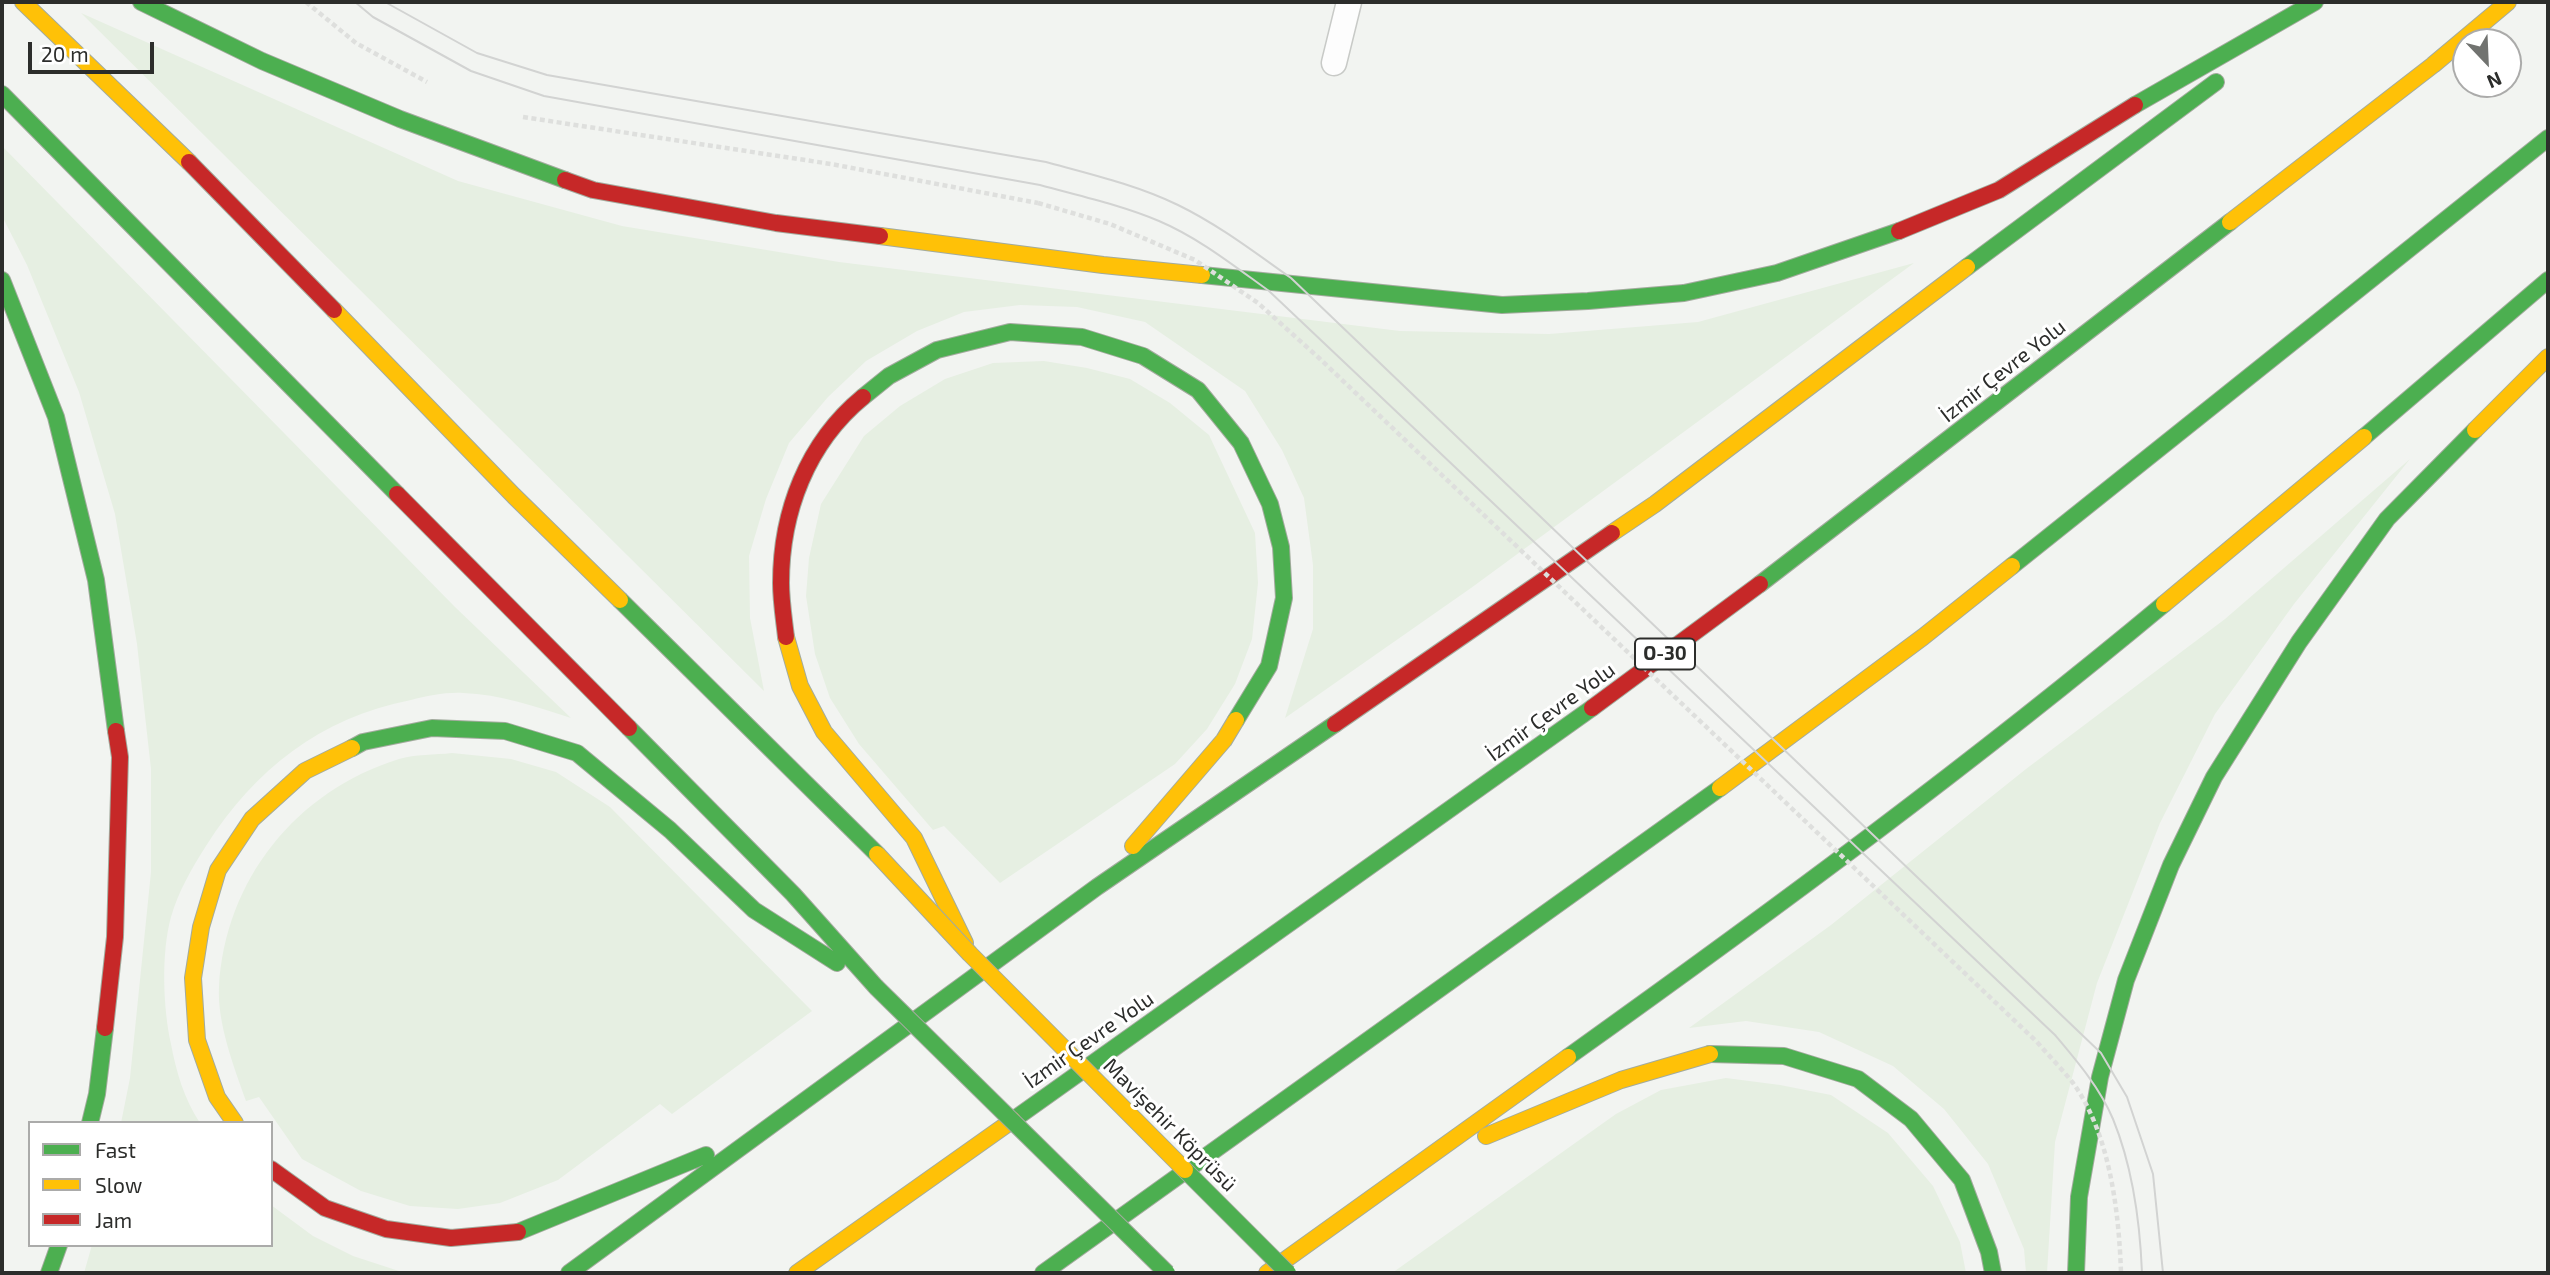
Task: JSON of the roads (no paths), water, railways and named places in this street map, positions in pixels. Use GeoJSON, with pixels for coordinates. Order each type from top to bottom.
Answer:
{"type":"FeatureCollection","features":[{"type":"Feature","properties":{"kind":"main road","name":"Mavişehir Köprüsü"},"geometry":{"type":"LineString","coordinates":[[23,2],[173,144],[514,496],[877,855],[970,954],[1288,1273]]}},
{"type":"Feature","properties":{"kind":"main road"},"geometry":{"type":"LineString","coordinates":[[141,2],[287,72],[411,123],[593,190],[776,223],[1103,265],[1502,305],[1684,293],[1777,273],[1908,228],[1999,190],[2138,103],[2315,2]]}},
{"type":"Feature","properties":{"kind":"main road"},"geometry":{"type":"LineString","coordinates":[[2247,59],[2325,2]]}},
{"type":"Feature","properties":{"kind":"main road","name":"İzmir Çevre Yolu"},"geometry":{"type":"LineString","coordinates":[[797,1273],[1606,698],[1838,526],[2433,65],[2508,2]]}},
{"type":"Feature","properties":{"kind":"main road"},"geometry":{"type":"LineString","coordinates":[[569,1273],[1097,887],[1655,504],[1914,306],[2225,76]]}},
{"type":"Feature","properties":{"kind":"main road"},"geometry":{"type":"LineString","coordinates":[[2,94],[793,894],[876,987],[1167,1273]]}},
{"type":"Feature","properties":{"kind":"main road"},"geometry":{"type":"LineString","coordinates":[[1043,1273],[1651,840],[1923,637],[2548,138]]}},
{"type":"Feature","properties":{"kind":"main road"},"geometry":{"type":"LineString","coordinates":[[1267,1273],[1647,1001],[1907,808],[2104,654],[2548,279]]}},
{"type":"Feature","properties":{"kind":"main road"},"geometry":{"type":"LineString","coordinates":[[2,280],[56,417],[96,580],[120,757],[115,937],[97,1094],[90,1121]]}},
{"type":"Feature","properties":{"kind":"main road"},"geometry":{"type":"LineString","coordinates":[[970,954],[914,838],[824,732],[800,686],[786,641],[781,583],[787,518],[811,456],[845,412],[889,376],[937,351],[1010,332],[1082,337],[1143,356],[1198,390],[1241,443],[1270,504],[1281,548],[1284,598],[1269,666],[1224,740],[1097,887]]}},
{"type":"Feature","properties":{"kind":"main road"},"geometry":{"type":"LineString","coordinates":[[2076,1273],[2079,1197],[2101,1077],[2126,980],[2171,865],[2214,777],[2299,642],[2387,519],[2548,356]]}},
{"type":"Feature","properties":{"kind":"main road"},"geometry":{"type":"LineString","coordinates":[[234,1121],[217,1097],[197,1040],[193,978],[201,927],[218,870],[253,819],[306,771],[363,742],[432,728],[505,731],[577,753],[670,830],[754,910],[876,987]]}},
{"type":"Feature","properties":{"kind":"main road"},"geometry":{"type":"LineString","coordinates":[[1426,1161],[1621,1080],[1715,1052],[1784,1056],[1858,1079],[1911,1119],[1962,1180],[1989,1252],[1993,1273]]}},
{"type":"Feature","properties":{"kind":"main road"},"geometry":{"type":"LineString","coordinates":[[273,1169],[325,1208],[386,1229],[452,1238],[515,1233],[763,1132]]}},
{"type":"Feature","properties":{"kind":"main road"},"geometry":{"type":"LineString","coordinates":[[49,1273],[58,1247]]}},
{"type":"Feature","properties":{"kind":"lane"},"geometry":{"type":"LineString","coordinates":[[1334,63],[1349,2]]}},
{"type":"Feature","properties":{"kind":"tram line"},"geometry":{"type":"LineString","coordinates":[[355,2],[373,17],[471,71],[544,96],[1040,185],[1145,215],[1188,236],[1229,262],[1269,291],[2055,1035],[2095,1086],[2108,1108],[2120,1138],[2134,1195],[2142,1273]]}},
{"type":"Feature","properties":{"kind":"tram line"},"geometry":{"type":"LineString","coordinates":[[385,2],[477,53],[547,75],[1046,162],[1113,180],[1162,198],[1208,221],[1291,278],[2101,1053],[2127,1097],[2153,1174],[2163,1273]]}}]}
